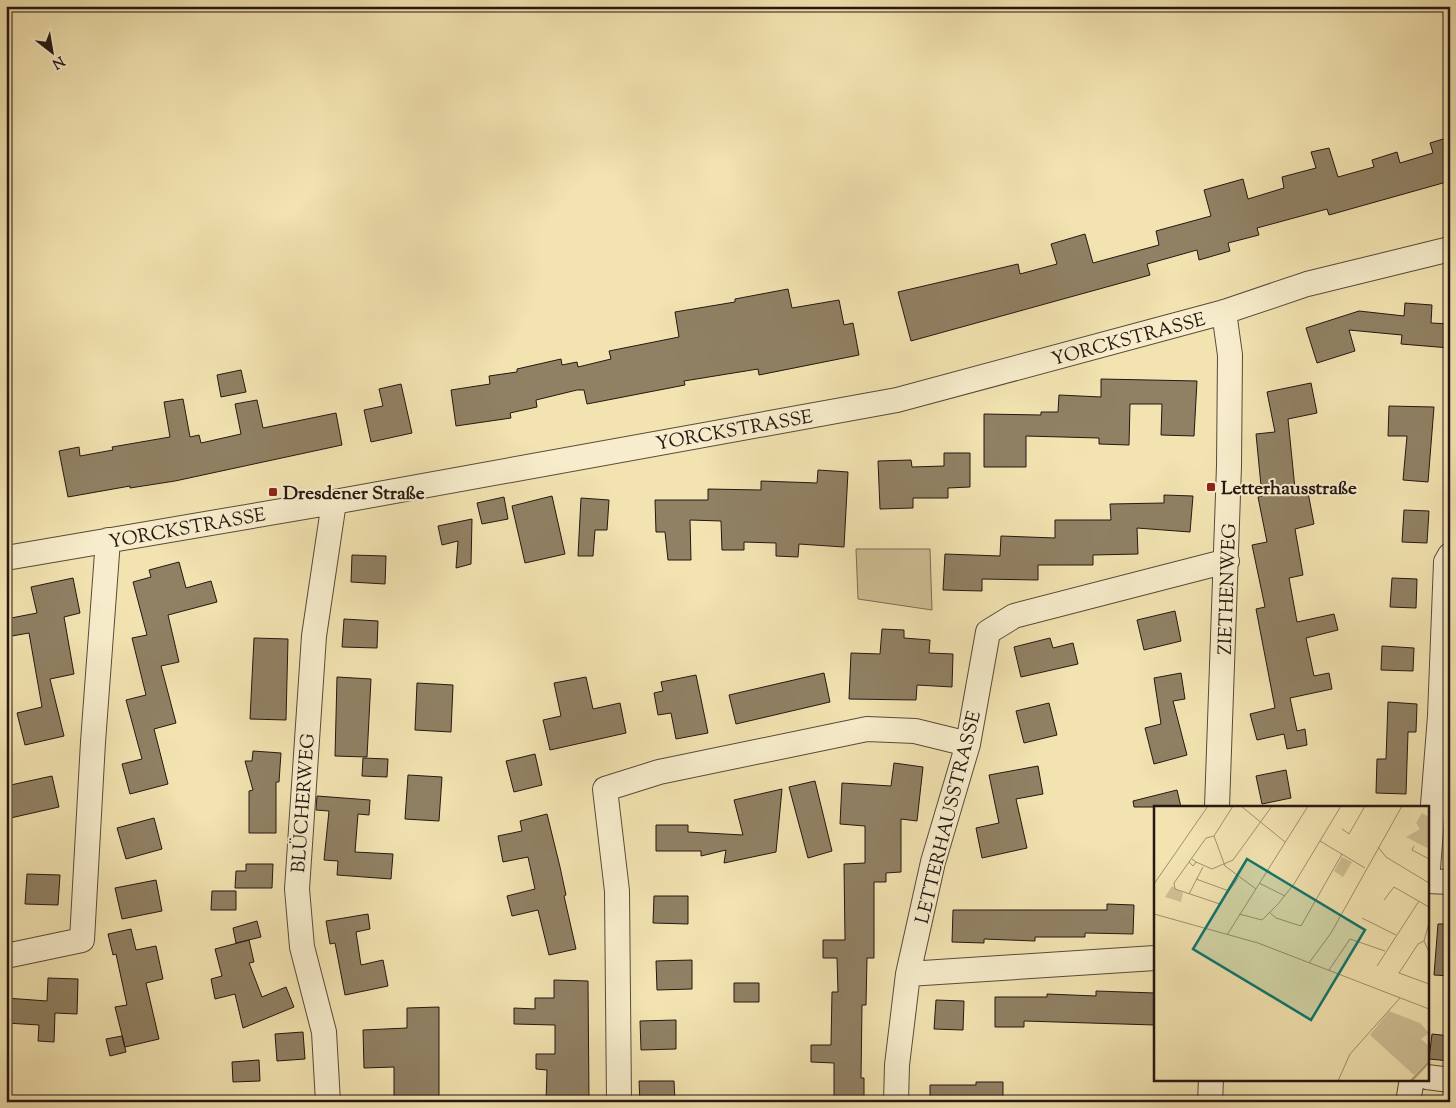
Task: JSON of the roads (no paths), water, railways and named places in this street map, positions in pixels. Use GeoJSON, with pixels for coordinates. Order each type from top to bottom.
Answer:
{"type":"FeatureCollection","features":[{"type":"Feature","properties":{"kind":"street","name":"YORCKSTRASSE"},"geometry":{"type":"LineString","coordinates":[[6,558],[334,502],[897,400],[1224,312],[1307,284],[1450,249]]}},
{"type":"Feature","properties":{"kind":"street","name":"ZIETHENWEG"},"geometry":{"type":"LineString","coordinates":[[1218,806],[1227,560],[1230,355],[1224,312]]}},
{"type":"Feature","properties":{"kind":"street","name":"BLÜCHERWEG"},"geometry":{"type":"LineString","coordinates":[[328,1102],[324,1032],[302,947],[297,889],[314,636],[334,502]]}},
{"type":"Feature","properties":{"kind":"street"},"geometry":{"type":"LineString","coordinates":[[6,956],[82,940],[93,734],[108,540]]}},
{"type":"Feature","properties":{"kind":"street"},"geometry":{"type":"LineString","coordinates":[[1428,872],[1445,716],[1446,562],[1450,555]]}},
{"type":"Feature","properties":{"kind":"street","name":"LETTERHAUSSTRASSE"},"geometry":{"type":"LineString","coordinates":[[896,1102],[897,1065],[908,974],[933,862],[968,744],[988,632],[1000,622],[1014,616],[1227,560]]}},
{"type":"Feature","properties":{"kind":"street"},"geometry":{"type":"LineString","coordinates":[[619,1102],[617,890],[605,789],[659,772],[868,729],[915,731],[968,744]]}},
{"type":"Feature","properties":{"kind":"street"},"geometry":{"type":"LineString","coordinates":[[1428,881],[1450,882]]}},
{"type":"Feature","properties":{"kind":"street"},"geometry":{"type":"LineString","coordinates":[[908,974],[1154,958]]}},
{"type":"Feature","properties":{"kind":"street"},"geometry":{"type":"LineString","coordinates":[[1428,1077],[1450,1080]]}},
{"type":"Feature","properties":{"kind":"street"},"geometry":{"type":"LineString","coordinates":[[1210,1102],[1211,1080]]}},
{"type":"Feature","properties":{"kind":"street"},"geometry":{"type":"LineString","coordinates":[[1408,1102],[1412,1080]]}},
{"type":"Feature","properties":{"kind":"place","name":"Letterhausstraße"},"geometry":{"type":"Point","coordinates":[1211,487]}},
{"type":"Feature","properties":{"kind":"place","name":"Dresdener Straße"},"geometry":{"type":"Point","coordinates":[273,492]}}]}
